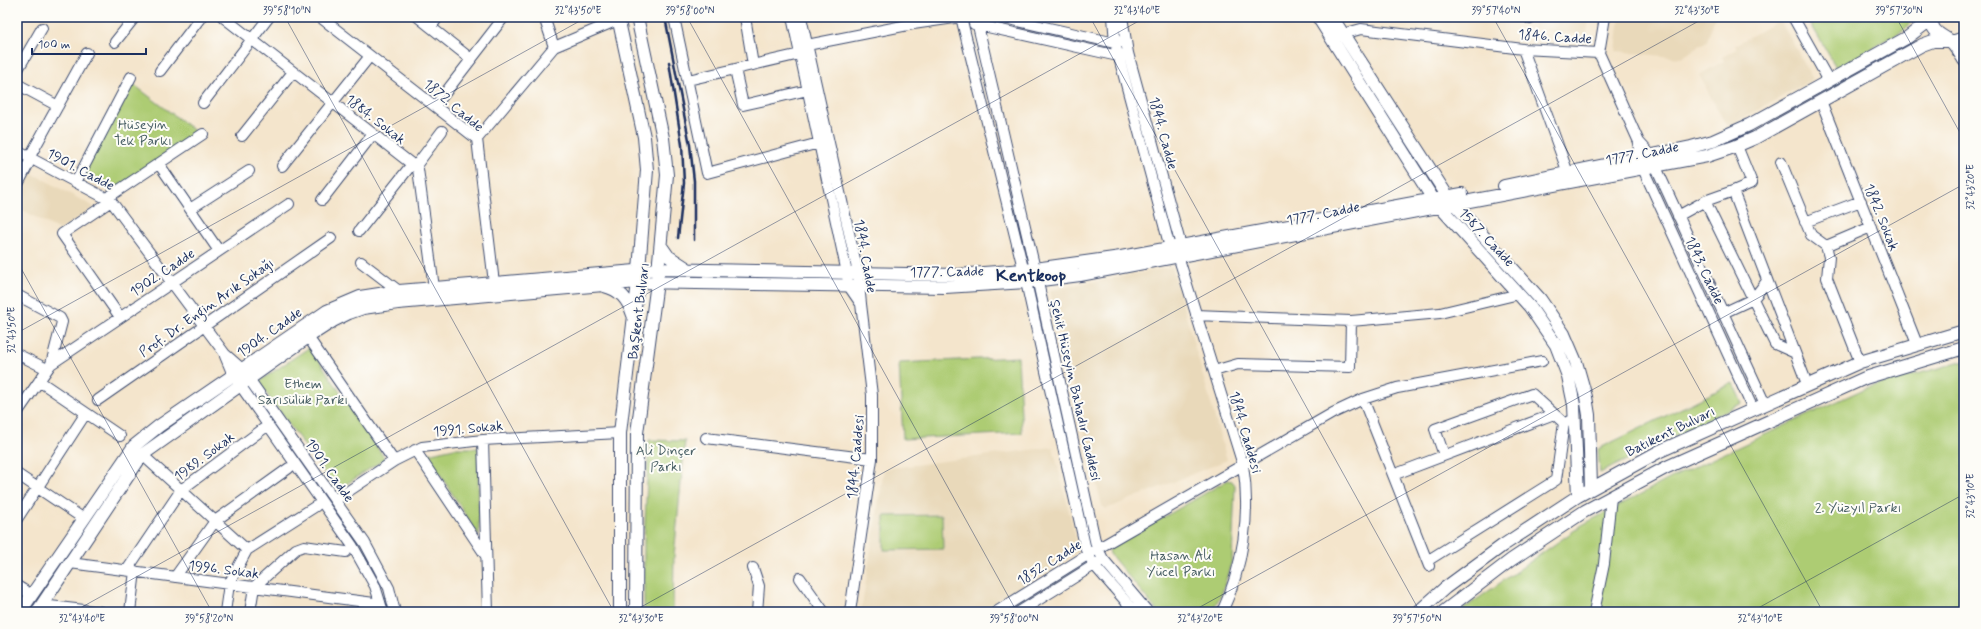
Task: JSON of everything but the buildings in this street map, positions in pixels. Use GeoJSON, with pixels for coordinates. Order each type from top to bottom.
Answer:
{"type":"FeatureCollection","features":[{"type":"Feature","properties":{"kind":"main road","name":"Başkent Bulvarı"},"geometry":{"type":"LineString","coordinates":[[636,612],[637,433],[658,282],[666,186],[666,152],[637,17]]}},
{"type":"Feature","properties":{"kind":"main road","name":"1587. Cadde"},"geometry":{"type":"LineString","coordinates":[[1318,17],[1338,37],[1450,200],[1540,299],[1564,334],[1576,362],[1586,397],[1589,415],[1591,488]]}},
{"type":"Feature","properties":{"kind":"main road","name":"1587. Cadde"},"geometry":{"type":"LineString","coordinates":[[1332,17],[1338,37],[1436,203],[1519,294],[1545,326],[1562,358],[1572,392],[1569,422],[1577,475],[1578,496]]}},
{"type":"Feature","properties":{"kind":"main road"},"geometry":{"type":"LineString","coordinates":[[1930,17],[1935,31],[1940,36],[1949,40],[1964,60]]}},
{"type":"Feature","properties":{"kind":"main road","name":"1777. Cadde"},"geometry":{"type":"LineString","coordinates":[[1450,200],[1640,163],[1650,154],[1691,147],[1729,135],[1908,37],[1925,24],[1930,17]]}},
{"type":"Feature","properties":{"kind":"main road","name":"Başkent Bulvarı"},"geometry":{"type":"LineString","coordinates":[[618,18],[644,137],[647,161],[647,180],[638,276],[620,433],[620,612]]}},
{"type":"Feature","properties":{"kind":"main road","name":"1777. Cadde"},"geometry":{"type":"LineString","coordinates":[[638,276],[658,282],[951,287],[1178,254],[1436,203],[1568,173],[1640,163],[1655,166],[1707,156],[1737,146],[1922,45],[1933,41],[1964,38]]}},
{"type":"Feature","properties":{"kind":"main road"},"geometry":{"type":"LineString","coordinates":[[1829,81],[1835,93]]}},
{"type":"Feature","properties":{"kind":"main road"},"geometry":{"type":"LineString","coordinates":[[661,246],[668,256],[689,269]]}},
{"type":"Feature","properties":{"kind":"main road","name":"1777. Cadde"},"geometry":{"type":"LineString","coordinates":[[638,276],[659,269],[689,269],[1030,276]]}},
{"type":"Feature","properties":{"kind":"main road","name":"1904. Cadde"},"geometry":{"type":"LineString","coordinates":[[37,612],[142,455],[327,310],[343,302],[360,297],[399,291],[494,283],[638,276]]}},
{"type":"Feature","properties":{"kind":"main road","name":"1904. Cadde"},"geometry":{"type":"LineString","coordinates":[[20,612],[134,446],[159,426],[333,321],[363,308],[601,285],[638,276]]}},
{"type":"Feature","properties":{"kind":"main road"},"geometry":{"type":"LineString","coordinates":[[601,285],[612,288],[622,294],[628,301],[634,316]]}},
{"type":"Feature","properties":{"kind":"main road","name":"Batıkent Bulvarı"},"geometry":{"type":"LineString","coordinates":[[1418,612],[1445,588],[1502,546],[1591,488],[1660,451],[1807,384],[1860,362],[1964,331]]}},
{"type":"Feature","properties":{"kind":"main road"},"geometry":{"type":"LineString","coordinates":[[1444,612],[1511,560],[1585,511],[1667,467],[1865,378],[1964,348]]}},
{"type":"Feature","properties":{"kind":"street"},"geometry":{"type":"LineString","coordinates":[[116,42],[135,17]]}},
{"type":"Feature","properties":{"kind":"street"},"geometry":{"type":"LineString","coordinates":[[160,71],[201,17]]}},
{"type":"Feature","properties":{"kind":"street","name":"1884. Sokak"},"geometry":{"type":"LineString","coordinates":[[223,17],[413,166]]}},
{"type":"Feature","properties":{"kind":"street"},"geometry":{"type":"LineString","coordinates":[[203,103],[269,17]]}},
{"type":"Feature","properties":{"kind":"street","name":"1872. Cadde"},"geometry":{"type":"LineString","coordinates":[[320,17],[477,139],[494,283]]}},
{"type":"Feature","properties":{"kind":"street"},"geometry":{"type":"LineString","coordinates":[[418,17],[471,59]]}},
{"type":"Feature","properties":{"kind":"street"},"geometry":{"type":"LineString","coordinates":[[431,27],[438,17]]}},
{"type":"Feature","properties":{"kind":"street"},"geometry":{"type":"LineString","coordinates":[[434,106],[504,17]]}},
{"type":"Feature","properties":{"kind":"street"},"geometry":{"type":"LineString","coordinates":[[544,17],[554,47]]}},
{"type":"Feature","properties":{"kind":"street"},"geometry":{"type":"LineString","coordinates":[[674,17],[707,173],[819,143]]}},
{"type":"Feature","properties":{"kind":"street"},"geometry":{"type":"LineString","coordinates":[[745,17],[753,65]]}},
{"type":"Feature","properties":{"kind":"street","name":"1844. Cadde"},"geometry":{"type":"LineString","coordinates":[[792,17],[802,48],[852,273],[853,285],[861,304]]}},
{"type":"Feature","properties":{"kind":"street","name":"1844. Cadde"},"geometry":{"type":"LineString","coordinates":[[801,17],[802,48],[808,90],[819,143],[852,273]]}},
{"type":"Feature","properties":{"kind":"street"},"geometry":{"type":"LineString","coordinates":[[688,80],[753,65],[802,48],[906,21],[961,17],[1123,54]]}},
{"type":"Feature","properties":{"kind":"street","name":"Şehit Hüseyin Bahadır Caddesi"},"geometry":{"type":"LineString","coordinates":[[961,17],[1030,276],[1097,549],[1098,562],[1135,612]]}},
{"type":"Feature","properties":{"kind":"street"},"geometry":{"type":"LineString","coordinates":[[1000,17],[1120,41]]}},
{"type":"Feature","properties":{"kind":"street","name":"1844. Cadde"},"geometry":{"type":"LineString","coordinates":[[1113,17],[1178,254]]}},
{"type":"Feature","properties":{"kind":"street","name":"1844. Cadde"},"geometry":{"type":"LineString","coordinates":[[1120,41],[1122,17]]}},
{"type":"Feature","properties":{"kind":"street"},"geometry":{"type":"LineString","coordinates":[[1599,53],[1605,17]]}},
{"type":"Feature","properties":{"kind":"street"},"geometry":{"type":"LineString","coordinates":[[1793,17],[1829,81]]}},
{"type":"Feature","properties":{"kind":"street"},"geometry":{"type":"LineString","coordinates":[[477,139],[554,47],[618,18]]}},
{"type":"Feature","properties":{"kind":"street","name":"Şehit Hüseyin Bahadır Caddesi"},"geometry":{"type":"LineString","coordinates":[[977,21],[1088,555],[1098,562],[1148,612]]}},
{"type":"Feature","properties":{"kind":"street"},"geometry":{"type":"LineString","coordinates":[[17,72],[42,28]]}},
{"type":"Feature","properties":{"kind":"street","name":"1846. Cadde"},"geometry":{"type":"LineString","coordinates":[[1338,37],[1361,29],[1523,49],[1599,53]]}},
{"type":"Feature","properties":{"kind":"street"},"geometry":{"type":"LineString","coordinates":[[1523,49],[1568,173]]}},
{"type":"Feature","properties":{"kind":"street"},"geometry":{"type":"LineString","coordinates":[[17,186],[30,158],[87,53]]}},
{"type":"Feature","properties":{"kind":"street","name":"1843. Cadde"},"geometry":{"type":"LineString","coordinates":[[1599,53],[1639,142],[1650,154],[1764,404]]}},
{"type":"Feature","properties":{"kind":"street"},"geometry":{"type":"LineString","coordinates":[[282,166],[370,56]]}},
{"type":"Feature","properties":{"kind":"street"},"geometry":{"type":"LineString","coordinates":[[735,69],[743,105],[808,90]]}},
{"type":"Feature","properties":{"kind":"street"},"geometry":{"type":"LineString","coordinates":[[242,136],[293,72]]}},
{"type":"Feature","properties":{"kind":"street"},"geometry":{"type":"LineString","coordinates":[[76,182],[131,77]]}},
{"type":"Feature","properties":{"kind":"street"},"geometry":{"type":"LineString","coordinates":[[17,84],[58,106]]}},
{"type":"Feature","properties":{"kind":"street","name":"1842. Sokak"},"geometry":{"type":"LineString","coordinates":[[1821,101],[1917,344]]}},
{"type":"Feature","properties":{"kind":"street"},"geometry":{"type":"LineString","coordinates":[[359,231],[442,131]]}},
{"type":"Feature","properties":{"kind":"street"},"geometry":{"type":"LineString","coordinates":[[120,317],[62,234],[109,199],[203,134]]}},
{"type":"Feature","properties":{"kind":"street"},"geometry":{"type":"LineString","coordinates":[[322,200],[373,134]]}},
{"type":"Feature","properties":{"kind":"street","name":"1843. Cadde"},"geometry":{"type":"LineString","coordinates":[[1639,142],[1640,163],[1753,409]]}},
{"type":"Feature","properties":{"kind":"street"},"geometry":{"type":"LineString","coordinates":[[1678,216],[1705,201],[1752,183],[1737,146]]}},
{"type":"Feature","properties":{"kind":"street","name":"1901. Cadde"},"geometry":{"type":"LineString","coordinates":[[17,151],[109,199],[241,377],[352,545],[375,586],[383,612]]}},
{"type":"Feature","properties":{"kind":"street"},"geometry":{"type":"LineString","coordinates":[[1781,162],[1811,235],[1826,246],[1829,258],[1827,278],[1860,362]]}},
{"type":"Feature","properties":{"kind":"street"},"geometry":{"type":"LineString","coordinates":[[159,164],[219,251]]}},
{"type":"Feature","properties":{"kind":"street"},"geometry":{"type":"LineString","coordinates":[[413,166],[420,174],[434,288]]}},
{"type":"Feature","properties":{"kind":"street"},"geometry":{"type":"LineString","coordinates":[[190,209],[249,171]]}},
{"type":"Feature","properties":{"kind":"street"},"geometry":{"type":"LineString","coordinates":[[1733,191],[1793,352],[1807,384]]}},
{"type":"Feature","properties":{"kind":"street"},"geometry":{"type":"LineString","coordinates":[[1705,201],[1775,344],[1793,352]]}},
{"type":"Feature","properties":{"kind":"street"},"geometry":{"type":"LineString","coordinates":[[1805,222],[1861,201]]}},
{"type":"Feature","properties":{"kind":"street","name":"1902. Cadde"},"geometry":{"type":"LineString","coordinates":[[49,366],[289,204]]}},
{"type":"Feature","properties":{"kind":"street"},"geometry":{"type":"LineString","coordinates":[[1826,246],[1871,227]]}},
{"type":"Feature","properties":{"kind":"street","name":"Prof. Dr. Engin Arık Sokağı"},"geometry":{"type":"LineString","coordinates":[[98,400],[331,238]]}},
{"type":"Feature","properties":{"kind":"street","name":"1844. Caddesi"},"geometry":{"type":"LineString","coordinates":[[1178,254],[1243,465],[1246,496],[1244,528],[1236,575],[1222,612]]}},
{"type":"Feature","properties":{"kind":"street"},"geometry":{"type":"LineString","coordinates":[[361,262],[399,291]]}},
{"type":"Feature","properties":{"kind":"street"},"geometry":{"type":"LineString","coordinates":[[1723,312],[1753,299],[1767,280]]}},
{"type":"Feature","properties":{"kind":"street"},"geometry":{"type":"LineString","coordinates":[[1196,315],[1351,321],[1440,313],[1519,294]]}},
{"type":"Feature","properties":{"kind":"street"},"geometry":{"type":"LineString","coordinates":[[17,295],[62,320],[49,366],[17,411]]}},
{"type":"Feature","properties":{"kind":"street","name":"1844. Caddesi"},"geometry":{"type":"LineString","coordinates":[[850,612],[872,460],[872,396],[861,304]]}},
{"type":"Feature","properties":{"kind":"street"},"geometry":{"type":"LineString","coordinates":[[1214,371],[1238,364],[1350,367],[1351,321]]}},
{"type":"Feature","properties":{"kind":"street"},"geometry":{"type":"LineString","coordinates":[[308,337],[394,461]]}},
{"type":"Feature","properties":{"kind":"street"},"geometry":{"type":"LineString","coordinates":[[17,354],[49,366]]}},
{"type":"Feature","properties":{"kind":"street","name":"1852. Cadde"},"geometry":{"type":"LineString","coordinates":[[996,612],[1097,549],[1332,413],[1363,399],[1397,388],[1542,361]]}},
{"type":"Feature","properties":{"kind":"street","name":"1901. Cadde"},"geometry":{"type":"LineString","coordinates":[[241,377],[335,500],[367,546],[391,593],[395,612]]}},
{"type":"Feature","properties":{"kind":"street"},"geometry":{"type":"LineString","coordinates":[[39,381],[120,436]]}},
{"type":"Feature","properties":{"kind":"street"},"geometry":{"type":"LineString","coordinates":[[1363,399],[1428,563],[1556,480],[1569,422],[1554,414],[1532,394],[1435,429],[1444,455]]}},
{"type":"Feature","properties":{"kind":"street"},"geometry":{"type":"LineString","coordinates":[[17,519],[86,413]]}},
{"type":"Feature","properties":{"kind":"street"},"geometry":{"type":"LineString","coordinates":[[1393,475],[1554,414]]}},
{"type":"Feature","properties":{"kind":"street","name":"1989. Sokak"},"geometry":{"type":"LineString","coordinates":[[131,571],[181,490],[263,429]]}},
{"type":"Feature","properties":{"kind":"street","name":"1991. Sokak"},"geometry":{"type":"LineString","coordinates":[[335,500],[394,461],[415,450],[428,446],[483,440],[620,433]]}},
{"type":"Feature","properties":{"kind":"street"},"geometry":{"type":"LineString","coordinates":[[706,438],[872,460]]}},
{"type":"Feature","properties":{"kind":"street"},"geometry":{"type":"LineString","coordinates":[[483,440],[488,612]]}},
{"type":"Feature","properties":{"kind":"street"},"geometry":{"type":"LineString","coordinates":[[415,450],[486,556]]}},
{"type":"Feature","properties":{"kind":"street"},"geometry":{"type":"LineString","coordinates":[[148,460],[247,550]]}},
{"type":"Feature","properties":{"kind":"street"},"geometry":{"type":"LineString","coordinates":[[175,576],[214,521],[289,468]]}},
{"type":"Feature","properties":{"kind":"street"},"geometry":{"type":"LineString","coordinates":[[17,474],[84,519]]}},
{"type":"Feature","properties":{"kind":"street"},"geometry":{"type":"LineString","coordinates":[[1577,475],[1579,480],[1584,482],[1588,480],[1591,474]]}},
{"type":"Feature","properties":{"kind":"street"},"geometry":{"type":"LineString","coordinates":[[1594,612],[1605,558],[1611,497]]}},
{"type":"Feature","properties":{"kind":"street"},"geometry":{"type":"LineString","coordinates":[[225,612],[229,584],[247,550],[316,506]]}},
{"type":"Feature","properties":{"kind":"street"},"geometry":{"type":"LineString","coordinates":[[250,612],[254,587],[300,547],[346,552]]}},
{"type":"Feature","properties":{"kind":"street","name":"1852. Cadde"},"geometry":{"type":"LineString","coordinates":[[1019,612],[1098,562]]}},
{"type":"Feature","properties":{"kind":"street","name":"1996. Sokak"},"geometry":{"type":"LineString","coordinates":[[70,563],[374,603]]}},
{"type":"Feature","properties":{"kind":"street"},"geometry":{"type":"LineString","coordinates":[[752,568],[759,586],[757,612]]}},
{"type":"Feature","properties":{"kind":"street"},"geometry":{"type":"LineString","coordinates":[[130,612],[131,571]]}},
{"type":"Feature","properties":{"kind":"street"},"geometry":{"type":"LineString","coordinates":[[800,578],[824,612]]}},
{"type":"Feature","properties":{"kind":"street"},"geometry":{"type":"LineString","coordinates":[[17,586],[32,595]]}},
{"type":"Feature","properties":{"kind":"street"},"geometry":{"type":"LineString","coordinates":[[50,606],[101,612]]}},
{"type":"Feature","properties":{"kind":"shaded area"},"geometry":{"type":"Polygon","coordinates":[[[1534,17],[1589,17],[1587,36],[1533,29],[1534,17]]]}},
{"type":"Feature","properties":{"kind":"shaded area"},"geometry":{"type":"Polygon","coordinates":[[[1620,17],[1715,17],[1707,41],[1681,58],[1616,51],[1620,17]]]}},
{"type":"Feature","properties":{"kind":"shaded area"},"geometry":{"type":"Polygon","coordinates":[[[1780,20],[1813,79],[1727,127],[1699,75],[1724,61],[1722,57],[1737,49],[1735,45],[1780,20]]]}},
{"type":"Feature","properties":{"kind":"shaded area"},"geometry":{"type":"Polygon","coordinates":[[[28,171],[94,207],[59,230],[17,207],[17,191],[28,171]]]}},
{"type":"Feature","properties":{"kind":"shaded area"},"geometry":{"type":"Polygon","coordinates":[[[1172,267],[1227,460],[1106,509],[1102,506],[1050,290],[1172,267]]]}},
{"type":"Feature","properties":{"kind":"shaded area"},"geometry":{"type":"Polygon","coordinates":[[[1053,447],[1079,551],[978,612],[861,612],[884,469],[1053,447]]]}},
{"type":"Feature","properties":{"kind":"green space"},"geometry":{"type":"Polygon","coordinates":[[[1807,17],[1915,17],[1905,29],[1837,69],[1807,17]]]}},
{"type":"Feature","properties":{"kind":"green space","name":"Hüseyin Tek Parkı"},"geometry":{"type":"Polygon","coordinates":[[[133,84],[200,135],[113,190],[82,174],[133,84]]]}},
{"type":"Feature","properties":{"kind":"green space","name":"Ethem Sarısülük Parkı"},"geometry":{"type":"Polygon","coordinates":[[[310,347],[385,459],[337,490],[258,382],[310,347]]]}},
{"type":"Feature","properties":{"kind":"green space"},"geometry":{"type":"Polygon","coordinates":[[[1018,357],[1022,433],[903,439],[899,363],[1018,357]]]}},
{"type":"Feature","properties":{"kind":"green space","name":"2. Yüzyıl Parkı"},"geometry":{"type":"Polygon","coordinates":[[[1964,361],[1964,612],[1459,612],[1582,525],[1671,478],[1866,388],[1964,361]]]}},
{"type":"Feature","properties":{"kind":"green space"},"geometry":{"type":"Polygon","coordinates":[[[1733,383],[1742,403],[1600,473],[1598,449],[1733,383]]]}},
{"type":"Feature","properties":{"kind":"green space","name":"Ali Dinçer Parkı"},"geometry":{"type":"Polygon","coordinates":[[[649,440],[685,441],[674,556],[673,612],[644,612],[644,542],[649,440]]]}},
{"type":"Feature","properties":{"kind":"green space"},"geometry":{"type":"Polygon","coordinates":[[[454,448],[478,448],[479,536],[427,454],[454,448]]]}},
{"type":"Feature","properties":{"kind":"green space","name":"Hasan Ali Yücel Parkı"},"geometry":{"type":"Polygon","coordinates":[[[1228,480],[1232,481],[1235,485],[1232,560],[1222,593],[1212,611],[1158,612],[1110,554],[1109,549],[1228,480]]]}},
{"type":"Feature","properties":{"kind":"green space"},"geometry":{"type":"Polygon","coordinates":[[[942,515],[943,549],[884,550],[884,516],[942,515]]]}},
{"type":"Feature","properties":{"kind":"railway"},"geometry":{"type":"LineString","coordinates":[[665,17],[690,145],[694,181],[694,240]]}},
{"type":"Feature","properties":{"kind":"railway"},"geometry":{"type":"LineString","coordinates":[[669,62],[682,145],[684,183],[678,238]]}},
{"type":"Feature","properties":{"kind":"district","name":"Kentkoop"},"geometry":{"type":"Point","coordinates":[1031,275]}}]}
